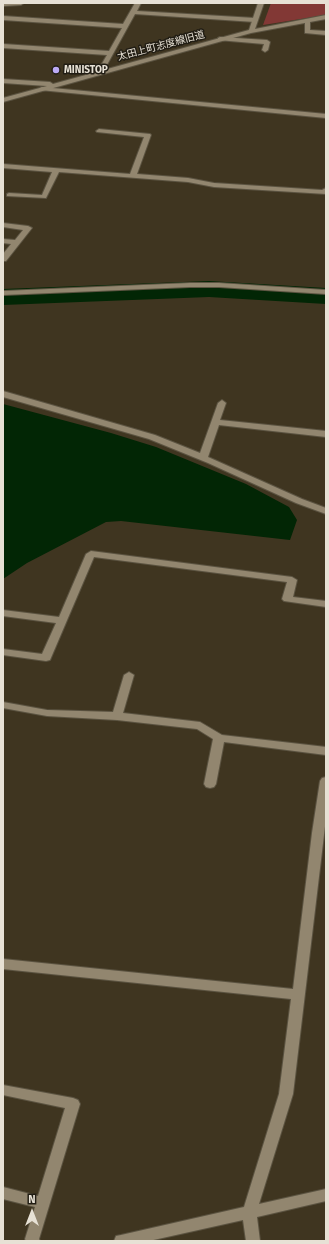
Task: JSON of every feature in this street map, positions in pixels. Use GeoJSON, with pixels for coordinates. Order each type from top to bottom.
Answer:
{"type":"FeatureCollection","features":[{"type":"Feature","properties":{"kind":"street"},"geometry":{"type":"LineString","coordinates":[[3,4],[20,3]]}},
{"type":"Feature","properties":{"kind":"street"},"geometry":{"type":"LineString","coordinates":[[100,72],[138,3]]}},
{"type":"Feature","properties":{"kind":"street"},"geometry":{"type":"LineString","coordinates":[[251,31],[261,3]]}},
{"type":"Feature","properties":{"kind":"street"},"geometry":{"type":"LineString","coordinates":[[133,12],[255,20]]}},
{"type":"Feature","properties":{"kind":"street","name":"太田上町志度線旧道"},"geometry":{"type":"LineString","coordinates":[[3,100],[251,31],[326,17]]}},
{"type":"Feature","properties":{"kind":"street"},"geometry":{"type":"LineString","coordinates":[[3,18],[125,26]]}},
{"type":"Feature","properties":{"kind":"street"},"geometry":{"type":"LineString","coordinates":[[306,21],[306,34],[326,33]]}},
{"type":"Feature","properties":{"kind":"street"},"geometry":{"type":"LineString","coordinates":[[220,39],[267,42],[265,50]]}},
{"type":"Feature","properties":{"kind":"street"},"geometry":{"type":"LineString","coordinates":[[3,46],[110,54]]}},
{"type":"Feature","properties":{"kind":"street"},"geometry":{"type":"LineString","coordinates":[[3,81],[56,85]]}},
{"type":"Feature","properties":{"kind":"street"},"geometry":{"type":"LineString","coordinates":[[42,89],[326,116]]}},
{"type":"Feature","properties":{"kind":"street"},"geometry":{"type":"LineString","coordinates":[[99,131],[148,135],[133,176]]}},
{"type":"Feature","properties":{"kind":"street"},"geometry":{"type":"LineString","coordinates":[[3,166],[188,180],[214,185],[324,192],[326,190]]}},
{"type":"Feature","properties":{"kind":"street"},"geometry":{"type":"LineString","coordinates":[[9,195],[42,199],[57,169]]}},
{"type":"Feature","properties":{"kind":"street"},"geometry":{"type":"LineString","coordinates":[[3,226],[28,228],[3,259]]}},
{"type":"Feature","properties":{"kind":"street"},"geometry":{"type":"LineString","coordinates":[[3,241],[17,242]]}},
{"type":"Feature","properties":{"kind":"street"},"geometry":{"type":"LineString","coordinates":[[3,293],[190,285],[219,285],[326,292]]}},
{"type":"Feature","properties":{"kind":"street"},"geometry":{"type":"LineString","coordinates":[[3,394],[152,437],[299,501],[326,511]]}},
{"type":"Feature","properties":{"kind":"street"},"geometry":{"type":"LineString","coordinates":[[203,458],[222,403]]}},
{"type":"Feature","properties":{"kind":"street"},"geometry":{"type":"LineString","coordinates":[[216,422],[326,434]]}},
{"type":"Feature","properties":{"kind":"street"},"geometry":{"type":"LineString","coordinates":[[3,652],[46,658],[91,554],[292,580],[287,599],[326,604]]}},
{"type":"Feature","properties":{"kind":"street"},"geometry":{"type":"LineString","coordinates":[[3,612],[62,621]]}},
{"type":"Feature","properties":{"kind":"street"},"geometry":{"type":"LineString","coordinates":[[116,716],[128,675]]}},
{"type":"Feature","properties":{"kind":"street"},"geometry":{"type":"LineString","coordinates":[[3,705],[47,713],[116,716],[200,726],[219,738],[326,751]]}},
{"type":"Feature","properties":{"kind":"street"},"geometry":{"type":"LineString","coordinates":[[210,784],[219,738]]}},
{"type":"Feature","properties":{"kind":"street"},"geometry":{"type":"LineString","coordinates":[[253,1241],[249,1213],[286,1094],[298,995],[322,833],[326,780]]}},
{"type":"Feature","properties":{"kind":"street"},"geometry":{"type":"LineString","coordinates":[[3,964],[298,995]]}},
{"type":"Feature","properties":{"kind":"street"},"geometry":{"type":"LineString","coordinates":[[3,1090],[73,1104],[32,1239],[33,1241]]}},
{"type":"Feature","properties":{"kind":"street"},"geometry":{"type":"LineString","coordinates":[[3,1193],[43,1203]]}},
{"type":"Feature","properties":{"kind":"street"},"geometry":{"type":"LineString","coordinates":[[121,1241],[326,1195]]}},
{"type":"Feature","properties":{"kind":"shaded area"},"geometry":{"type":"Polygon","coordinates":[[[271,3],[326,3],[326,15],[263,25],[271,3]]]}},
{"type":"Feature","properties":{"kind":"shaded area"},"geometry":{"type":"Polygon","coordinates":[[[3,404],[111,433],[156,447],[246,484],[289,507],[297,520],[290,540],[121,521],[106,522],[27,563],[3,579],[3,404]]]}},
{"type":"Feature","properties":{"kind":"waterway"},"geometry":{"type":"LineString","coordinates":[[3,297],[209,289],[326,296]]}},
{"type":"Feature","properties":{"kind":"place","name":"MINISTOP"},"geometry":{"type":"Point","coordinates":[56,70]}}]}
